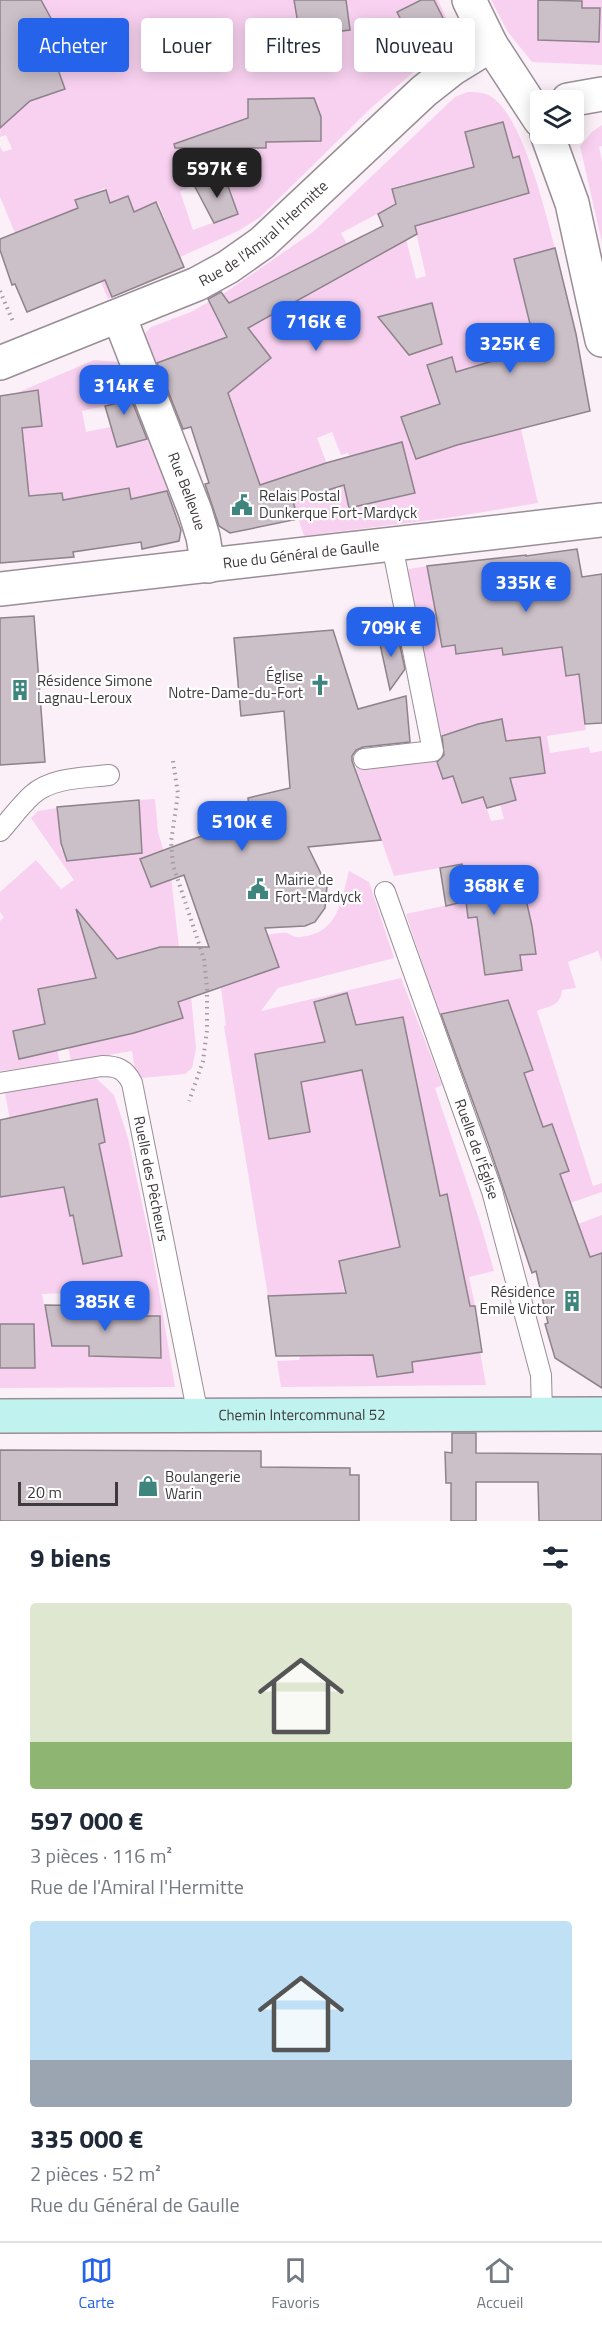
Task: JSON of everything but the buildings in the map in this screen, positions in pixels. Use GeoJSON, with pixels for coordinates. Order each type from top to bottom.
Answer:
{"type":"FeatureCollection","features":[{"type":"Feature","properties":{"kind":"main road","name":"Chemin Intercommunal 52"},"geometry":{"type":"LineString","coordinates":[[0,1416],[602,1414]]}},
{"type":"Feature","properties":{"kind":"street"},"geometry":{"type":"LineString","coordinates":[[469,0],[490,45],[530,103]]}},
{"type":"Feature","properties":{"kind":"street","name":"Rue de l'Amiral l'Hermitte"},"geometry":{"type":"LineString","coordinates":[[0,363],[204,281],[245,256],[262,243],[409,104],[452,69],[490,45]]}},
{"type":"Feature","properties":{"kind":"street"},"geometry":{"type":"LineString","coordinates":[[584,97],[602,94]]}},
{"type":"Feature","properties":{"kind":"street"},"geometry":{"type":"LineString","coordinates":[[550,144],[572,203],[602,340]]}},
{"type":"Feature","properties":{"kind":"street","name":"Rue Bellevue"},"geometry":{"type":"LineString","coordinates":[[119,316],[195,511],[203,537],[208,566]]}},
{"type":"Feature","properties":{"kind":"street","name":"Rue du Général de Gaulle"},"geometry":{"type":"LineString","coordinates":[[0,589],[602,520]]}},
{"type":"Feature","properties":{"kind":"lane"},"geometry":{"type":"LineString","coordinates":[[364,759],[433,751],[392,545]]}},
{"type":"Feature","properties":{"kind":"lane"},"geometry":{"type":"LineString","coordinates":[[0,831],[32,795],[46,786],[109,775]]}},
{"type":"Feature","properties":{"kind":"lane","name":"Ruelle de l'Église"},"geometry":{"type":"LineString","coordinates":[[385,892],[492,1191],[541,1375],[542,1414]]}},
{"type":"Feature","properties":{"kind":"lane","name":"Ruelle des Pêcheurs"},"geometry":{"type":"LineString","coordinates":[[0,1083],[102,1066],[115,1067],[128,1074],[132,1083],[198,1415]]}},
{"type":"Feature","properties":{"kind":"path"},"geometry":{"type":"LineString","coordinates":[[173,761],[178,794],[171,842],[173,865],[204,959],[207,989],[207,1030],[203,1061],[189,1101]]}},
{"type":"Feature","properties":{"kind":"shaded area"},"geometry":{"type":"Polygon","coordinates":[[[5,0],[294,0],[297,18],[245,18],[245,72],[342,72],[342,31],[350,30],[346,0],[438,0],[446,18],[354,18],[354,72],[414,72],[372,107],[259,218],[238,231],[180,257],[158,202],[134,212],[128,196],[116,200],[93,250],[112,297],[108,299],[83,237],[26,259],[0,197],[0,146],[3,152],[12,149],[6,135],[0,137],[5,0]],[[314,98],[248,99],[249,148],[265,148],[266,142],[321,141],[321,117],[314,98]],[[228,126],[194,137],[209,180],[180,191],[193,230],[237,214],[219,157],[236,151],[228,126]],[[105,188],[75,201],[87,235],[112,208],[105,188]]]}},
{"type":"Feature","properties":{"kind":"shaded area"},"geometry":{"type":"Polygon","coordinates":[[[491,0],[602,0],[602,65],[532,62],[508,32],[491,0]]]}},
{"type":"Feature","properties":{"kind":"shaded area"},"geometry":{"type":"Polygon","coordinates":[[[467,92],[488,95],[502,107],[513,123],[539,189],[555,248],[515,259],[536,345],[499,356],[502,365],[472,441],[521,429],[538,503],[447,518],[304,536],[293,501],[247,489],[250,454],[235,411],[229,413],[167,360],[191,427],[180,431],[143,336],[151,327],[191,312],[226,292],[313,232],[455,97],[467,92]],[[503,122],[487,126],[492,147],[427,222],[529,192],[519,156],[512,158],[503,122]],[[405,184],[392,188],[396,204],[341,233],[350,250],[416,224],[405,184]],[[415,228],[404,231],[416,279],[426,276],[415,228]],[[443,403],[401,418],[416,459],[457,446],[443,403]],[[332,432],[317,438],[329,469],[340,466],[349,508],[415,493],[406,456],[386,461],[381,447],[349,456],[348,453],[341,455],[332,432]]]}},
{"type":"Feature","properties":{"kind":"shaded area"},"geometry":{"type":"Polygon","coordinates":[[[602,125],[602,146],[599,147],[602,161],[602,243],[580,146],[592,132],[602,125]]]}},
{"type":"Feature","properties":{"kind":"shaded area"},"geometry":{"type":"Polygon","coordinates":[[[94,360],[120,362],[122,367],[107,373],[118,403],[82,411],[86,432],[130,423],[126,401],[134,400],[170,491],[148,495],[133,508],[129,488],[109,491],[66,513],[62,493],[29,496],[19,392],[94,360]]]}},
{"type":"Feature","properties":{"kind":"shaded area"},"geometry":{"type":"Polygon","coordinates":[[[427,566],[442,647],[455,645],[457,654],[470,652],[468,643],[500,640],[504,655],[569,646],[566,676],[579,674],[586,730],[547,736],[550,753],[589,747],[590,753],[602,751],[602,962],[598,951],[568,962],[576,988],[562,990],[557,1002],[537,1011],[593,1186],[602,1183],[602,1192],[570,1203],[560,1174],[569,1171],[552,1124],[543,1127],[524,1073],[533,1070],[499,1002],[439,1014],[406,914],[466,901],[468,918],[477,917],[485,975],[522,970],[520,955],[536,953],[532,926],[517,927],[524,893],[520,873],[468,880],[462,864],[394,876],[356,768],[359,761],[434,756],[443,779],[453,776],[462,803],[483,797],[491,821],[504,819],[500,804],[516,800],[511,781],[495,783],[468,727],[440,737],[403,570],[427,566]]]}},
{"type":"Feature","properties":{"kind":"shaded area"},"geometry":{"type":"Polygon","coordinates":[[[155,799],[158,832],[171,877],[179,947],[140,959],[138,953],[117,959],[104,944],[87,948],[94,972],[111,967],[112,976],[107,978],[109,985],[115,983],[120,999],[132,996],[143,1031],[183,1018],[172,983],[145,992],[141,976],[183,964],[181,956],[187,954],[196,1048],[192,1068],[185,1074],[141,1078],[135,1070],[132,1051],[71,1061],[68,1047],[110,1038],[102,1000],[59,1008],[54,986],[38,990],[41,1006],[48,1005],[60,1063],[0,1071],[0,921],[4,917],[0,912],[0,892],[36,860],[61,889],[74,880],[31,818],[38,811],[57,808],[61,850],[76,849],[78,860],[107,857],[107,849],[142,846],[139,800],[155,799]]]}},
{"type":"Feature","properties":{"kind":"shaded area"},"geometry":{"type":"Polygon","coordinates":[[[349,871],[369,882],[394,958],[278,988],[261,1011],[401,978],[442,1085],[435,1088],[494,1271],[469,1277],[475,1306],[405,1317],[352,1258],[339,1261],[348,1315],[317,1294],[268,1296],[224,1026],[226,1026],[221,987],[279,967],[268,935],[287,933],[298,937],[313,935],[323,930],[330,923],[340,905],[349,871]],[[446,1194],[440,1196],[409,1289],[446,1194]]]}},
{"type":"Feature","properties":{"kind":"shaded area"},"geometry":{"type":"Polygon","coordinates":[[[96,1078],[114,1095],[128,1138],[152,1250],[175,1387],[0,1388],[0,1368],[35,1368],[0,1324],[0,1197],[23,1193],[5,1093],[16,1089],[96,1078]],[[97,1100],[23,1115],[31,1157],[57,1152],[83,1264],[122,1256],[99,1144],[105,1142],[97,1100]],[[71,1293],[42,1294],[52,1346],[89,1346],[89,1356],[161,1357],[124,1329],[71,1306],[71,1293]]]}},
{"type":"Feature","properties":{"kind":"shaded area"},"geometry":{"type":"Polygon","coordinates":[[[602,1215],[602,1266],[598,1254],[590,1257],[578,1224],[602,1215]]]}},
{"type":"Feature","properties":{"kind":"shaded area"},"geometry":{"type":"Polygon","coordinates":[[[480,1352],[486,1385],[281,1387],[277,1361],[299,1360],[300,1356],[373,1354],[377,1377],[413,1372],[412,1362],[480,1352]]]}},
{"type":"Feature","properties":{"kind":"place","name":"Relais Postal Dunkerque Fort-Mardyck"},"geometry":{"type":"Point","coordinates":[242,505]}},
{"type":"Feature","properties":{"kind":"place","name":"Église Notre-Dame-du-Fort"},"geometry":{"type":"Point","coordinates":[320,685]}},
{"type":"Feature","properties":{"kind":"place","name":"Résidence Simone Lagnau-Leroux"},"geometry":{"type":"Point","coordinates":[20,690]}},
{"type":"Feature","properties":{"kind":"place","name":"Mairie de Fort-Mardyck"},"geometry":{"type":"Point","coordinates":[258,889]}},
{"type":"Feature","properties":{"kind":"place","name":"Résidence Emile Victor"},"geometry":{"type":"Point","coordinates":[572,1301]}},
{"type":"Feature","properties":{"kind":"place","name":"Boulangerie Warin"},"geometry":{"type":"Point","coordinates":[148,1486]}}]}
